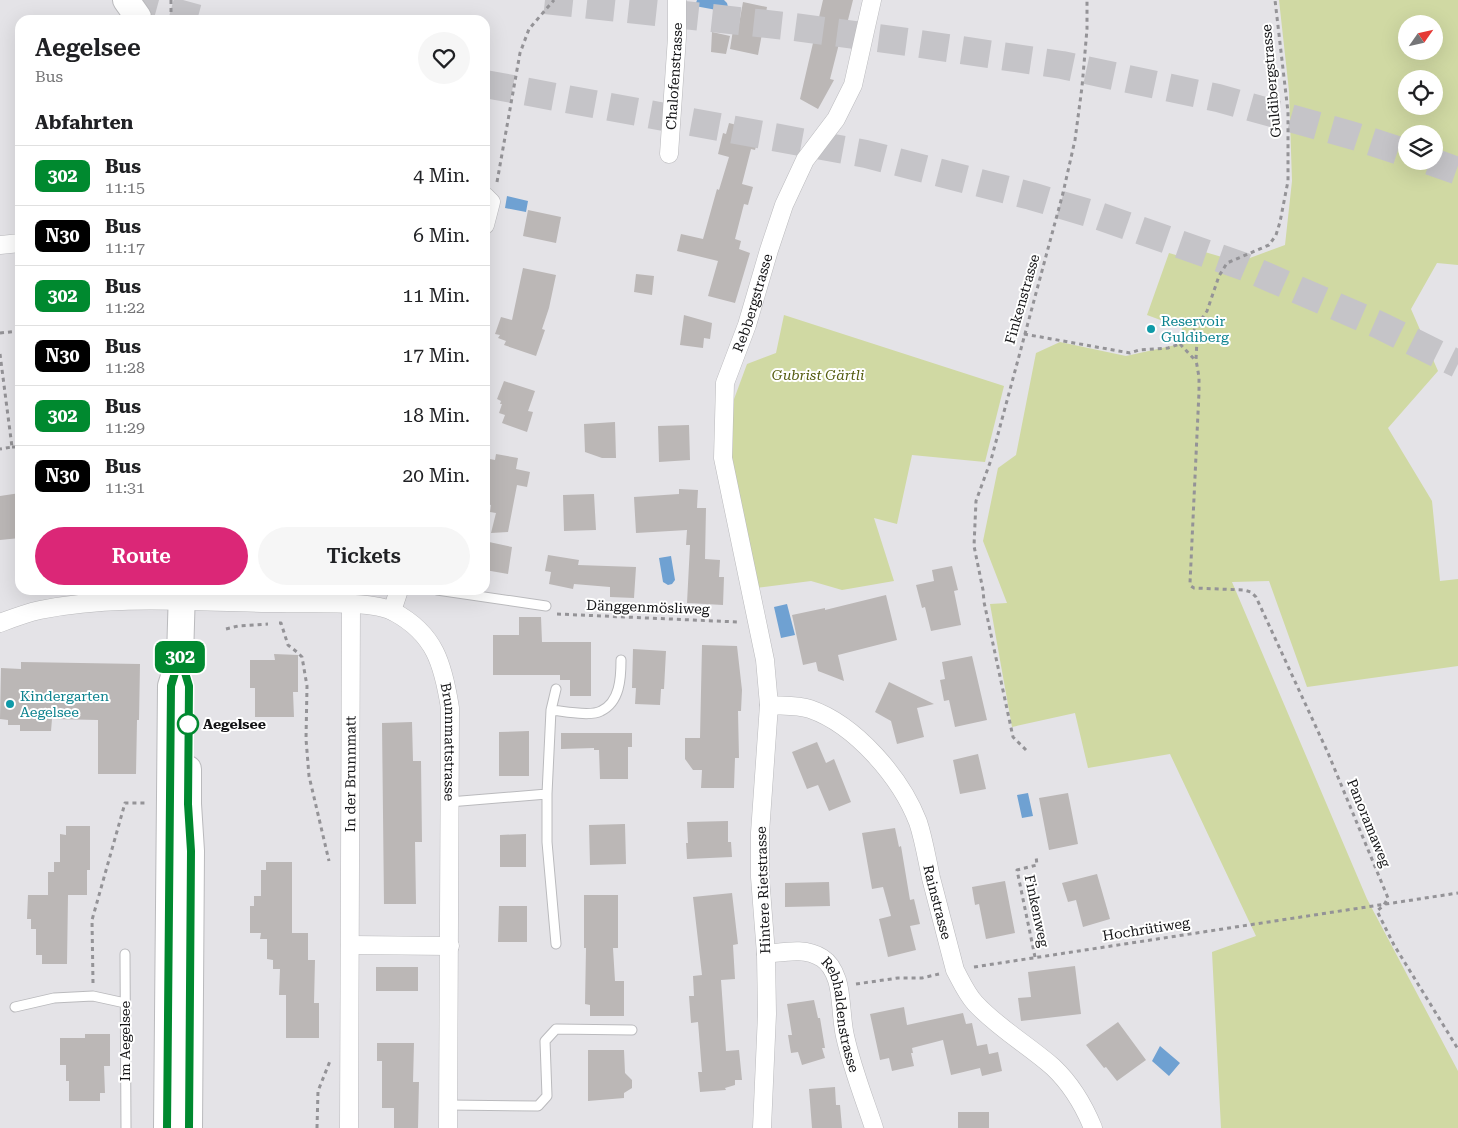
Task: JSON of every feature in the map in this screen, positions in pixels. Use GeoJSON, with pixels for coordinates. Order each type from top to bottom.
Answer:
{"type":"FeatureCollection","features":[{"type":"Feature","properties":{"kind":"main road"},"geometry":{"type":"LineString","coordinates":[[167,1128],[171,686],[180,656],[182,595]]}},
{"type":"Feature","properties":{"kind":"main road"},"geometry":{"type":"LineString","coordinates":[[180,656],[189,686],[188,804],[191,851],[188,1128]]}},
{"type":"Feature","properties":{"kind":"street","name":"Chalofenstrasse"},"geometry":{"type":"LineString","coordinates":[[669,154],[675,80],[677,0]]}},
{"type":"Feature","properties":{"kind":"street","name":"Rebbergstrasse"},"geometry":{"type":"LineString","coordinates":[[756,623],[723,458],[725,383],[747,325],[784,205],[804,160],[836,119],[853,85],[872,0]]}},
{"type":"Feature","properties":{"kind":"street"},"geometry":{"type":"LineString","coordinates":[[0,245],[15,243]]}},
{"type":"Feature","properties":{"kind":"street","name":"Brunnmattstrasse"},"geometry":{"type":"LineString","coordinates":[[0,622],[39,610],[182,595],[226,603],[290,600],[367,605],[392,610],[418,627],[433,647],[445,677],[450,708],[448,1128]]}},
{"type":"Feature","properties":{"kind":"street"},"geometry":{"type":"LineString","coordinates":[[392,610],[397,595]]}},
{"type":"Feature","properties":{"kind":"street","name":"In der Brunnmatt"},"geometry":{"type":"LineString","coordinates":[[349,1128],[351,604]]}},
{"type":"Feature","properties":{"kind":"street","name":"Hintere Rietstrasse"},"geometry":{"type":"LineString","coordinates":[[756,623],[765,660],[769,705],[760,833],[760,877],[766,954],[767,1014],[762,1128]]}},
{"type":"Feature","properties":{"kind":"street","name":"Rainstrasse"},"geometry":{"type":"LineString","coordinates":[[769,705],[808,708],[834,721],[863,743],[891,774],[906,798],[918,823],[956,970],[963,986],[974,1002],[1067,1082],[1081,1102],[1093,1128]]}},
{"type":"Feature","properties":{"kind":"street"},"geometry":{"type":"LineString","coordinates":[[350,945],[450,946]]}},
{"type":"Feature","properties":{"kind":"street","name":"Rebhaldenstrasse"},"geometry":{"type":"LineString","coordinates":[[766,954],[800,951],[811,953],[823,958],[832,968],[838,986],[845,1036],[874,1128]]}},
{"type":"Feature","properties":{"kind":"lane"},"geometry":{"type":"LineString","coordinates":[[471,595],[546,606]]}},
{"type":"Feature","properties":{"kind":"lane"},"geometry":{"type":"LineString","coordinates":[[551,710],[588,714],[601,712],[613,701],[621,681],[621,660]]}},
{"type":"Feature","properties":{"kind":"lane"},"geometry":{"type":"LineString","coordinates":[[556,689],[551,710],[547,794],[547,842],[556,944]]}},
{"type":"Feature","properties":{"kind":"lane"},"geometry":{"type":"LineString","coordinates":[[450,802],[547,794]]}},
{"type":"Feature","properties":{"kind":"lane","name":"Im Aegelsee"},"geometry":{"type":"LineString","coordinates":[[125,954],[126,1128]]}},
{"type":"Feature","properties":{"kind":"lane"},"geometry":{"type":"LineString","coordinates":[[15,1007],[54,998],[93,996],[126,1003]]}},
{"type":"Feature","properties":{"kind":"lane"},"geometry":{"type":"LineString","coordinates":[[449,1105],[538,1106],[547,1096],[545,1041],[556,1029],[632,1030]]}},
{"type":"Feature","properties":{"kind":"path"},"geometry":{"type":"LineString","coordinates":[[171,0],[171,15]]}},
{"type":"Feature","properties":{"kind":"path"},"geometry":{"type":"LineString","coordinates":[[490,195],[499,178],[520,53],[529,29],[554,0]]}},
{"type":"Feature","properties":{"kind":"path","name":"Finkenstrasse"},"geometry":{"type":"LineString","coordinates":[[1026,750],[1013,737],[984,602],[974,546],[976,501],[990,460],[1063,193],[1075,140],[1083,78],[1087,0]]}},
{"type":"Feature","properties":{"kind":"path","name":"Guldibergstrasse"},"geometry":{"type":"LineString","coordinates":[[1180,344],[1194,332],[1207,310],[1227,263],[1268,244],[1276,234],[1280,222],[1288,181],[1288,112],[1274,0]]}},
{"type":"Feature","properties":{"kind":"path"},"geometry":{"type":"LineString","coordinates":[[0,333],[15,332]]}},
{"type":"Feature","properties":{"kind":"path"},"geometry":{"type":"LineString","coordinates":[[1194,332],[1197,339],[1196,360]]}},
{"type":"Feature","properties":{"kind":"path"},"geometry":{"type":"LineString","coordinates":[[1024,334],[1130,353],[1139,350],[1168,348],[1180,344],[1196,360]]}},
{"type":"Feature","properties":{"kind":"path"},"geometry":{"type":"LineString","coordinates":[[0,354],[12,447]]}},
{"type":"Feature","properties":{"kind":"path","name":"Panoramaweg"},"geometry":{"type":"LineString","coordinates":[[1196,360],[1200,392],[1191,586],[1194,588],[1244,590],[1256,596],[1328,753],[1388,898],[1377,911],[1394,945],[1458,1049]]}},
{"type":"Feature","properties":{"kind":"path"},"geometry":{"type":"LineString","coordinates":[[0,449],[15,447]]}},
{"type":"Feature","properties":{"kind":"path","name":"Dänggenmösliweg"},"geometry":{"type":"LineString","coordinates":[[546,606],[547,614],[756,623]]}},
{"type":"Feature","properties":{"kind":"path"},"geometry":{"type":"LineString","coordinates":[[226,629],[238,626],[282,623],[288,645],[302,657],[307,686],[306,739],[309,776],[330,866]]}},
{"type":"Feature","properties":{"kind":"path"},"geometry":{"type":"LineString","coordinates":[[93,996],[92,920],[125,803],[149,803]]}},
{"type":"Feature","properties":{"kind":"path","name":"Finkenweg"},"geometry":{"type":"LineString","coordinates":[[1035,957],[1017,870],[1037,865],[1036,856]]}},
{"type":"Feature","properties":{"kind":"path","name":"Hochrütiweg"},"geometry":{"type":"LineString","coordinates":[[838,986],[898,978],[922,978],[956,970],[1035,957],[1458,893]]}},
{"type":"Feature","properties":{"kind":"path"},"geometry":{"type":"LineString","coordinates":[[318,1128],[318,1091],[332,1057]]}},
{"type":"Feature","properties":{"kind":"green space"},"geometry":{"type":"Polygon","coordinates":[[[1279,0],[1458,0],[1458,265],[1437,263],[1411,309],[1438,371],[1388,428],[1432,501],[1440,581],[1458,579],[1458,666],[1307,687],[1269,581],[1232,582],[1367,899],[1458,1071],[1458,1128],[1221,1128],[1212,952],[1256,936],[1170,754],[1088,768],[1075,713],[1012,727],[990,604],[1007,603],[983,541],[998,468],[1016,455],[1036,353],[1060,342],[1126,356],[1180,344],[1182,328],[1147,315],[1169,253],[1193,260],[1198,250],[1239,262],[1285,245],[1292,181],[1289,91],[1279,0]]]}},
{"type":"Feature","properties":{"kind":"green space","name":"Gubrist Gärtli"},"geometry":{"type":"Polygon","coordinates":[[[784,315],[1004,386],[985,462],[912,455],[897,524],[874,518],[894,581],[842,590],[811,581],[755,588],[728,459],[730,410],[747,364],[776,353],[784,315]]]}},
{"type":"Feature","properties":{"kind":"water"},"geometry":{"type":"Polygon","coordinates":[[[697,0],[724,0],[728,7],[722,11],[695,6],[697,0]]]}},
{"type":"Feature","properties":{"kind":"water"},"geometry":{"type":"Polygon","coordinates":[[[507,196],[528,201],[526,212],[505,208],[507,196]]]}},
{"type":"Feature","properties":{"kind":"water"},"geometry":{"type":"Polygon","coordinates":[[[671,556],[675,580],[672,584],[668,585],[663,582],[659,558],[671,556]]]}},
{"type":"Feature","properties":{"kind":"water"},"geometry":{"type":"Polygon","coordinates":[[[787,604],[795,635],[781,638],[774,607],[787,604]]]}},
{"type":"Feature","properties":{"kind":"water"},"geometry":{"type":"Polygon","coordinates":[[[1028,793],[1033,816],[1022,818],[1017,795],[1028,793]]]}},
{"type":"Feature","properties":{"kind":"water"},"geometry":{"type":"Polygon","coordinates":[[[1160,1046],[1180,1063],[1169,1076],[1152,1061],[1160,1046]]]}},
{"type":"Feature","properties":{"kind":"building"},"geometry":{"type":"Polygon","coordinates":[[[823,0],[853,0],[845,32],[842,32],[830,79],[834,80],[818,109],[800,99],[823,0]]]}},
{"type":"Feature","properties":{"kind":"building"},"geometry":{"type":"Polygon","coordinates":[[[743,2],[767,7],[758,55],[730,49],[734,24],[739,24],[743,2]]]}},
{"type":"Feature","properties":{"kind":"building"},"geometry":{"type":"Polygon","coordinates":[[[712,32],[730,36],[726,54],[711,52],[712,32]]]}},
{"type":"Feature","properties":{"kind":"building"},"geometry":{"type":"Polygon","coordinates":[[[729,123],[760,131],[755,150],[751,149],[742,184],[753,187],[748,205],[744,204],[735,239],[741,241],[739,249],[750,253],[735,303],[708,296],[718,261],[677,251],[681,234],[703,239],[717,189],[719,190],[729,157],[718,154],[723,133],[726,134],[729,123]]]}},
{"type":"Feature","properties":{"kind":"building"},"geometry":{"type":"Polygon","coordinates":[[[528,210],[561,217],[556,243],[523,236],[528,210]]]}},
{"type":"Feature","properties":{"kind":"building"},"geometry":{"type":"Polygon","coordinates":[[[523,268],[556,275],[549,308],[542,329],[545,330],[536,356],[504,345],[506,341],[498,338],[500,335],[495,334],[501,317],[512,320],[523,268]]]}},
{"type":"Feature","properties":{"kind":"building"},"geometry":{"type":"Polygon","coordinates":[[[636,274],[654,276],[652,295],[634,292],[636,274]]]}},
{"type":"Feature","properties":{"kind":"building"},"geometry":{"type":"Polygon","coordinates":[[[684,315],[712,323],[710,339],[704,338],[703,348],[680,345],[684,315]]]}},
{"type":"Feature","properties":{"kind":"building"},"geometry":{"type":"Polygon","coordinates":[[[504,381],[535,391],[528,411],[533,412],[527,432],[502,423],[505,415],[499,413],[502,404],[497,399],[504,381]]]}},
{"type":"Feature","properties":{"kind":"building"},"geometry":{"type":"Polygon","coordinates":[[[615,422],[616,458],[602,458],[585,452],[584,424],[615,422]]]}},
{"type":"Feature","properties":{"kind":"building"},"geometry":{"type":"Polygon","coordinates":[[[689,425],[690,460],[659,462],[658,426],[689,425]]]}},
{"type":"Feature","properties":{"kind":"building"},"geometry":{"type":"Polygon","coordinates":[[[496,454],[518,458],[516,469],[530,472],[527,487],[517,485],[508,532],[491,533],[496,513],[490,512],[490,459],[495,460],[496,454]]]}},
{"type":"Feature","properties":{"kind":"building"},"geometry":{"type":"Polygon","coordinates":[[[679,489],[698,490],[697,508],[706,508],[705,559],[720,560],[719,577],[724,577],[723,605],[687,603],[690,545],[686,545],[687,530],[636,533],[634,497],[679,494],[679,489]]]}},
{"type":"Feature","properties":{"kind":"building"},"geometry":{"type":"Polygon","coordinates":[[[15,494],[15,538],[0,540],[0,496],[15,494]]]}},
{"type":"Feature","properties":{"kind":"building"},"geometry":{"type":"Polygon","coordinates":[[[594,494],[596,530],[564,531],[563,495],[594,494]]]}},
{"type":"Feature","properties":{"kind":"building"},"geometry":{"type":"Polygon","coordinates":[[[490,542],[512,547],[508,574],[490,571],[490,542]]]}},
{"type":"Feature","properties":{"kind":"building"},"geometry":{"type":"Polygon","coordinates":[[[548,555],[579,560],[578,565],[636,567],[634,598],[610,597],[610,587],[574,584],[573,589],[549,584],[551,572],[545,571],[548,555]]]}},
{"type":"Feature","properties":{"kind":"building"},"geometry":{"type":"Polygon","coordinates":[[[952,566],[958,590],[954,591],[961,625],[931,631],[925,607],[922,608],[916,585],[934,581],[932,570],[952,566]]]}},
{"type":"Feature","properties":{"kind":"building"},"geometry":{"type":"Polygon","coordinates":[[[886,595],[897,640],[838,655],[844,681],[818,671],[816,662],[803,665],[792,615],[825,608],[825,610],[886,595]]]}},
{"type":"Feature","properties":{"kind":"building"},"geometry":{"type":"Polygon","coordinates":[[[519,617],[541,617],[542,642],[591,642],[591,696],[570,696],[570,680],[560,680],[560,675],[493,675],[493,635],[519,635],[519,617]]]}},
{"type":"Feature","properties":{"kind":"building"},"geometry":{"type":"Polygon","coordinates":[[[702,645],[737,646],[742,690],[741,711],[738,711],[739,758],[735,758],[734,788],[701,788],[702,770],[693,770],[685,759],[685,738],[700,738],[702,645]]]}},
{"type":"Feature","properties":{"kind":"building"},"geometry":{"type":"Polygon","coordinates":[[[633,649],[666,651],[664,689],[661,689],[660,705],[635,704],[636,688],[632,688],[633,649]]]}},
{"type":"Feature","properties":{"kind":"building"},"geometry":{"type":"Polygon","coordinates":[[[274,654],[298,655],[298,692],[293,692],[294,717],[255,717],[255,688],[250,688],[250,660],[275,660],[274,654]]]}},
{"type":"Feature","properties":{"kind":"building"},"geometry":{"type":"Polygon","coordinates":[[[972,656],[987,720],[955,727],[949,700],[944,701],[940,680],[945,679],[942,662],[972,656]]]}},
{"type":"Feature","properties":{"kind":"building"},"geometry":{"type":"Polygon","coordinates":[[[21,662],[140,664],[136,774],[98,774],[98,720],[52,719],[51,731],[20,731],[20,725],[8,725],[8,720],[0,719],[1,668],[21,669],[21,662]]]}},
{"type":"Feature","properties":{"kind":"building"},"geometry":{"type":"Polygon","coordinates":[[[889,682],[934,704],[917,708],[924,737],[897,744],[891,721],[875,712],[889,682]]]}},
{"type":"Feature","properties":{"kind":"building"},"geometry":{"type":"Polygon","coordinates":[[[412,722],[413,761],[421,761],[422,842],[415,842],[416,904],[384,904],[382,723],[412,722]]]}},
{"type":"Feature","properties":{"kind":"building"},"geometry":{"type":"Polygon","coordinates":[[[529,731],[529,776],[499,776],[499,732],[529,731]]]}},
{"type":"Feature","properties":{"kind":"building"},"geometry":{"type":"Polygon","coordinates":[[[561,733],[632,733],[632,747],[628,747],[628,779],[600,779],[599,750],[594,750],[594,748],[561,749],[561,733]]]}},
{"type":"Feature","properties":{"kind":"building"},"geometry":{"type":"Polygon","coordinates":[[[817,742],[826,763],[834,759],[851,802],[829,811],[818,785],[807,789],[792,752],[817,742]]]}},
{"type":"Feature","properties":{"kind":"building"},"geometry":{"type":"Polygon","coordinates":[[[978,754],[986,789],[960,794],[953,760],[978,754]]]}},
{"type":"Feature","properties":{"kind":"building"},"geometry":{"type":"Polygon","coordinates":[[[1068,793],[1078,844],[1049,850],[1039,798],[1068,793]]]}},
{"type":"Feature","properties":{"kind":"building"},"geometry":{"type":"Polygon","coordinates":[[[728,821],[728,842],[731,842],[732,857],[687,859],[687,822],[728,821]]]}},
{"type":"Feature","properties":{"kind":"building"},"geometry":{"type":"Polygon","coordinates":[[[625,824],[626,864],[590,865],[589,825],[625,824]]]}},
{"type":"Feature","properties":{"kind":"building"},"geometry":{"type":"Polygon","coordinates":[[[66,826],[90,826],[90,870],[87,870],[87,895],[68,895],[67,964],[42,964],[42,955],[36,955],[36,929],[31,929],[31,919],[27,919],[28,895],[48,895],[48,872],[54,872],[54,862],[60,862],[60,834],[66,835],[66,826]]]}},
{"type":"Feature","properties":{"kind":"building"},"geometry":{"type":"Polygon","coordinates":[[[895,828],[899,847],[901,846],[910,900],[914,899],[920,924],[910,926],[916,950],[888,957],[879,919],[891,916],[883,887],[872,889],[862,833],[895,828]]]}},
{"type":"Feature","properties":{"kind":"building"},"geometry":{"type":"Polygon","coordinates":[[[526,834],[526,867],[500,867],[500,835],[526,834]]]}},
{"type":"Feature","properties":{"kind":"building"},"geometry":{"type":"Polygon","coordinates":[[[266,862],[292,862],[292,933],[308,933],[308,960],[315,960],[314,1003],[319,1003],[319,1038],[286,1038],[286,995],[279,995],[280,969],[273,969],[273,960],[267,959],[267,939],[260,939],[261,933],[250,933],[250,906],[254,906],[254,896],[261,896],[261,870],[266,870],[266,862]]]}},
{"type":"Feature","properties":{"kind":"building"},"geometry":{"type":"Polygon","coordinates":[[[1097,874],[1110,919],[1083,927],[1076,900],[1068,902],[1062,883],[1097,874]]]}},
{"type":"Feature","properties":{"kind":"building"},"geometry":{"type":"Polygon","coordinates":[[[1005,881],[1015,933],[986,939],[979,904],[975,905],[972,887],[1005,881]]]}},
{"type":"Feature","properties":{"kind":"building"},"geometry":{"type":"Polygon","coordinates":[[[829,882],[830,906],[785,907],[785,883],[829,882]]]}},
{"type":"Feature","properties":{"kind":"building"},"geometry":{"type":"Polygon","coordinates":[[[732,893],[738,944],[733,945],[735,979],[721,980],[726,1051],[739,1050],[742,1080],[735,1080],[735,1085],[725,1088],[726,1090],[700,1092],[698,1072],[702,1072],[698,1022],[691,1023],[689,996],[694,996],[693,976],[702,975],[693,897],[732,893]]]}},
{"type":"Feature","properties":{"kind":"building"},"geometry":{"type":"Polygon","coordinates":[[[584,895],[618,895],[618,948],[613,948],[615,981],[624,981],[624,1016],[590,1016],[590,1005],[585,1004],[586,948],[584,948],[584,895]]]}},
{"type":"Feature","properties":{"kind":"building"},"geometry":{"type":"Polygon","coordinates":[[[499,906],[527,906],[527,942],[498,942],[499,906]]]}},
{"type":"Feature","properties":{"kind":"building"},"geometry":{"type":"Polygon","coordinates":[[[1075,966],[1081,1014],[1021,1021],[1018,998],[1031,997],[1028,972],[1075,966]]]}},
{"type":"Feature","properties":{"kind":"building"},"geometry":{"type":"Polygon","coordinates":[[[376,967],[418,967],[418,991],[376,991],[376,967]]]}},
{"type":"Feature","properties":{"kind":"building"},"geometry":{"type":"Polygon","coordinates":[[[814,1000],[818,1018],[820,1018],[825,1048],[822,1048],[825,1058],[802,1065],[798,1052],[791,1053],[788,1035],[792,1035],[787,1004],[814,1000]]]}},
{"type":"Feature","properties":{"kind":"building"},"geometry":{"type":"Polygon","coordinates":[[[904,1007],[907,1025],[963,1013],[966,1024],[972,1023],[977,1046],[987,1044],[989,1054],[998,1052],[1002,1071],[982,1076],[980,1068],[951,1075],[943,1040],[912,1048],[913,1053],[911,1053],[914,1066],[892,1071],[889,1058],[880,1060],[870,1014],[904,1007]]]}},
{"type":"Feature","properties":{"kind":"building"},"geometry":{"type":"Polygon","coordinates":[[[1118,1022],[1146,1060],[1117,1081],[1086,1045],[1118,1022]]]}},
{"type":"Feature","properties":{"kind":"building"},"geometry":{"type":"Polygon","coordinates":[[[85,1034],[110,1034],[110,1066],[104,1066],[105,1093],[100,1093],[100,1101],[69,1101],[69,1081],[66,1081],[66,1065],[60,1065],[60,1038],[85,1038],[85,1034]]]}},
{"type":"Feature","properties":{"kind":"building"},"geometry":{"type":"Polygon","coordinates":[[[377,1043],[414,1043],[413,1082],[419,1082],[418,1128],[394,1128],[394,1108],[382,1108],[382,1061],[377,1061],[377,1043]]]}},
{"type":"Feature","properties":{"kind":"building"},"geometry":{"type":"Polygon","coordinates":[[[588,1050],[624,1050],[625,1073],[632,1080],[632,1088],[624,1093],[624,1098],[588,1101],[588,1050]]]}},
{"type":"Feature","properties":{"kind":"building"},"geometry":{"type":"Polygon","coordinates":[[[835,1087],[836,1105],[840,1105],[842,1128],[812,1128],[809,1089],[835,1087]]]}},
{"type":"Feature","properties":{"kind":"building"},"geometry":{"type":"Polygon","coordinates":[[[958,1112],[989,1112],[989,1128],[958,1128],[958,1112]]]}},
{"type":"Feature","properties":{"kind":"tunnel"},"geometry":{"type":"LineString","coordinates":[[130,0],[185,15]]}},
{"type":"Feature","properties":{"kind":"tunnel"},"geometry":{"type":"LineString","coordinates":[[545,0],[795,27],[1062,65],[1218,98],[1354,136],[1398,150]]}},
{"type":"Feature","properties":{"kind":"tunnel"},"geometry":{"type":"LineString","coordinates":[[490,85],[866,154],[1031,196],[1099,216],[1245,267],[1379,325],[1458,364]]}},
{"type":"Feature","properties":{"kind":"tunnel"},"geometry":{"type":"LineString","coordinates":[[1443,166],[1458,171]]}},
{"type":"Feature","properties":{"kind":"bus line","name":"302"},"geometry":{"type":"LineString","coordinates":[[167,1128],[171,686],[180,656],[189,686],[188,804],[191,851],[189,1128]]}},
{"type":"Feature","properties":{"kind":"place","name":"Reservoir Guldiberg"},"geometry":{"type":"Point","coordinates":[1151,329]}},
{"type":"Feature","properties":{"kind":"place","name":"Kindergarten Aegelsee"},"geometry":{"type":"Point","coordinates":[10,704]}},
{"type":"Feature","properties":{"kind":"place","name":"Aegelsee"},"geometry":{"type":"Point","coordinates":[188,724]}}]}
